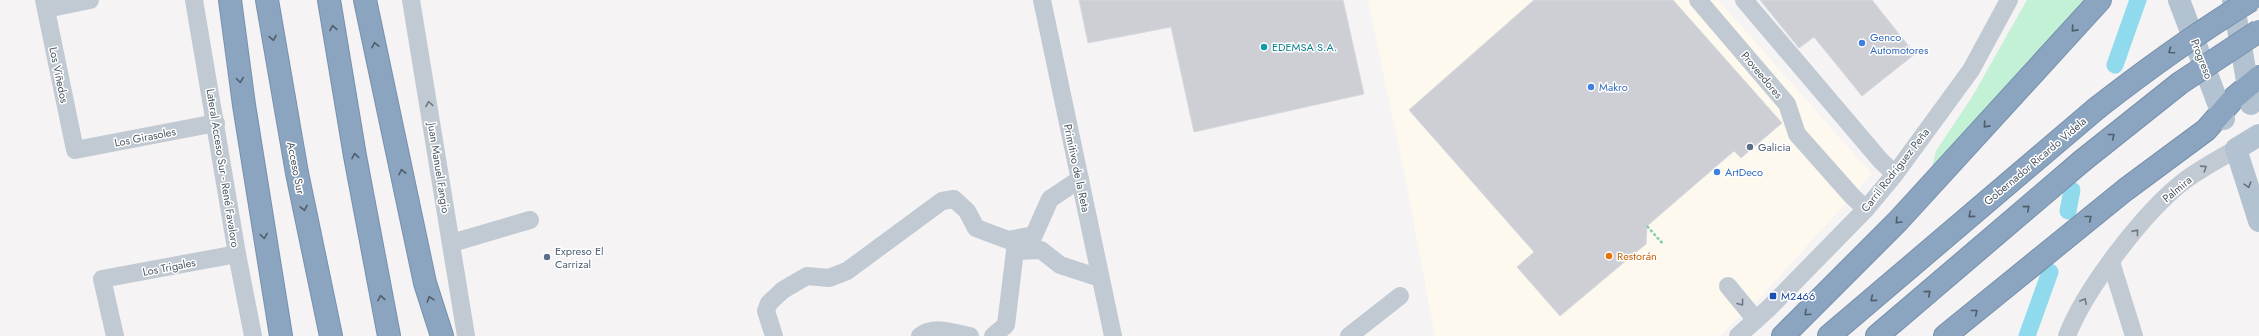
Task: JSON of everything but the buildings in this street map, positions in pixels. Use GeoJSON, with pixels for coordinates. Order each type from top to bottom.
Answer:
{"type":"FeatureCollection","features":[{"type":"Feature","properties":{"kind":"highway"},"geometry":{"type":"LineString","coordinates":[[230,0],[244,105],[281,336]]}},
{"type":"Feature","properties":{"kind":"highway","name":"Acceso Sur"},"geometry":{"type":"LineString","coordinates":[[267,0],[297,173],[331,336]]}},
{"type":"Feature","properties":{"kind":"highway"},"geometry":{"type":"LineString","coordinates":[[329,0],[355,156],[389,336]]}},
{"type":"Feature","properties":{"kind":"highway"},"geometry":{"type":"LineString","coordinates":[[365,0],[425,283],[442,336]]}},
{"type":"Feature","properties":{"kind":"highway"},"geometry":{"type":"LineString","coordinates":[[1783,336],[1898,221],[2100,0]]}},
{"type":"Feature","properties":{"kind":"highway","name":"Gobernador Ricardo Videla"},"geometry":{"type":"LineString","coordinates":[[1829,336],[2120,90],[2200,31],[2251,0]]}},
{"type":"Feature","properties":{"kind":"highway"},"geometry":{"type":"LineString","coordinates":[[1877,336],[2112,136],[2180,83],[2259,31]]}},
{"type":"Feature","properties":{"kind":"highway"},"geometry":{"type":"LineString","coordinates":[[1945,336],[2125,190],[2255,92]]}},
{"type":"Feature","properties":{"kind":"main road","name":"Progreso"},"geometry":{"type":"LineString","coordinates":[[2179,0],[2223,115]]}},
{"type":"Feature","properties":{"kind":"main road"},"geometry":{"type":"LineString","coordinates":[[2233,0],[2255,92]]}},
{"type":"Feature","properties":{"kind":"main road","name":"Palmira"},"geometry":{"type":"LineString","coordinates":[[2236,149],[2259,135]]}},
{"type":"Feature","properties":{"kind":"main road"},"geometry":{"type":"LineString","coordinates":[[2236,149],[2259,222]]}},
{"type":"Feature","properties":{"kind":"street"},"geometry":{"type":"LineString","coordinates":[[45,4],[90,0]]}},
{"type":"Feature","properties":{"kind":"street","name":"Lateral Acceso Sur - René Favaloro"},"geometry":{"type":"LineString","coordinates":[[194,0],[237,254],[253,336]]}},
{"type":"Feature","properties":{"kind":"street","name":"Juan Manuel Fangio"},"geometry":{"type":"LineString","coordinates":[[411,0],[452,243],[466,336]]}},
{"type":"Feature","properties":{"kind":"street","name":"Primitivo de la Reta"},"geometry":{"type":"LineString","coordinates":[[1042,0],[1112,336]]}},
{"type":"Feature","properties":{"kind":"street","name":"Proveedores"},"geometry":{"type":"LineString","coordinates":[[1698,0],[1787,104],[1797,134],[1852,196],[1866,208]]}},
{"type":"Feature","properties":{"kind":"street"},"geometry":{"type":"LineString","coordinates":[[1744,0],[1881,161],[1895,174]]}},
{"type":"Feature","properties":{"kind":"street","name":"Carril Rodríguez Peña"},"geometry":{"type":"LineString","coordinates":[[1738,336],[1756,320],[1866,208],[1895,174],[1971,70],[2010,0]]}},
{"type":"Feature","properties":{"kind":"street","name":"Los Viñedos"},"geometry":{"type":"LineString","coordinates":[[45,4],[75,150]]}},
{"type":"Feature","properties":{"kind":"street","name":"Los Girasoles"},"geometry":{"type":"LineString","coordinates":[[75,150],[216,123]]}},
{"type":"Feature","properties":{"kind":"street","name":"Palmira"},"geometry":{"type":"LineString","coordinates":[[2067,336],[2088,295],[2111,262],[2156,207],[2185,180],[2236,149]]}},
{"type":"Feature","properties":{"kind":"street"},"geometry":{"type":"LineString","coordinates":[[774,336],[766,311],[769,303],[783,290],[807,276],[829,278],[847,271],[942,201],[954,198],[967,211],[976,228],[1008,240],[1034,235],[1050,199],[1080,179]]}},
{"type":"Feature","properties":{"kind":"street"},"geometry":{"type":"LineString","coordinates":[[452,243],[530,220]]}},
{"type":"Feature","properties":{"kind":"street"},"geometry":{"type":"LineString","coordinates":[[993,336],[1006,325],[1015,251],[1041,250],[1060,266],[1100,278]]}},
{"type":"Feature","properties":{"kind":"street","name":"Los Trigales"},"geometry":{"type":"LineString","coordinates":[[115,336],[102,279],[237,254]]}},
{"type":"Feature","properties":{"kind":"street"},"geometry":{"type":"LineString","coordinates":[[2111,262],[2134,336]]}},
{"type":"Feature","properties":{"kind":"street"},"geometry":{"type":"LineString","coordinates":[[1728,286],[1756,320]]}},
{"type":"Feature","properties":{"kind":"street"},"geometry":{"type":"LineString","coordinates":[[1349,336],[1400,296]]}},
{"type":"Feature","properties":{"kind":"street"},"geometry":{"type":"LineString","coordinates":[[920,336],[924,332],[938,330],[970,336]]}},
{"type":"Feature","properties":{"kind":"path"},"geometry":{"type":"LineString","coordinates":[[1647,226],[1663,244]]}},
{"type":"Feature","properties":{"kind":"shaded area","name":"Makro"},"geometry":{"type":"Polygon","coordinates":[[[1368,0],[1718,0],[1872,174],[1760,298],[1719,336],[1435,336],[1405,177],[1368,0]]]}},
{"type":"Feature","properties":{"kind":"green space"},"geometry":{"type":"Polygon","coordinates":[[[2027,0],[2087,0],[1931,172],[1936,151],[1972,97],[2027,0]]]}},
{"type":"Feature","properties":{"kind":"waterway"},"geometry":{"type":"LineString","coordinates":[[2115,65],[2138,0]]}},
{"type":"Feature","properties":{"kind":"waterway"},"geometry":{"type":"LineString","coordinates":[[2068,211],[2072,190]]}},
{"type":"Feature","properties":{"kind":"waterway"},"geometry":{"type":"LineString","coordinates":[[2027,336],[2050,272]]}},
{"type":"Feature","properties":{"kind":"place","name":"Genco Automotores"},"geometry":{"type":"Point","coordinates":[1862,43]}},
{"type":"Feature","properties":{"kind":"place","name":"EDEMSA S.A."},"geometry":{"type":"Point","coordinates":[1264,47]}},
{"type":"Feature","properties":{"kind":"place","name":"Makro"},"geometry":{"type":"Point","coordinates":[1591,87]}},
{"type":"Feature","properties":{"kind":"place","name":"Galicia"},"geometry":{"type":"Point","coordinates":[1750,147]}},
{"type":"Feature","properties":{"kind":"place","name":"ArtDeco"},"geometry":{"type":"Point","coordinates":[1717,172]}},
{"type":"Feature","properties":{"kind":"place","name":"Restorán"},"geometry":{"type":"Point","coordinates":[1609,256]}},
{"type":"Feature","properties":{"kind":"place","name":"Expreso El Carrizal"},"geometry":{"type":"Point","coordinates":[547,257]}},
{"type":"Feature","properties":{"kind":"place","name":"M2466"},"geometry":{"type":"Point","coordinates":[1773,296]}}]}
